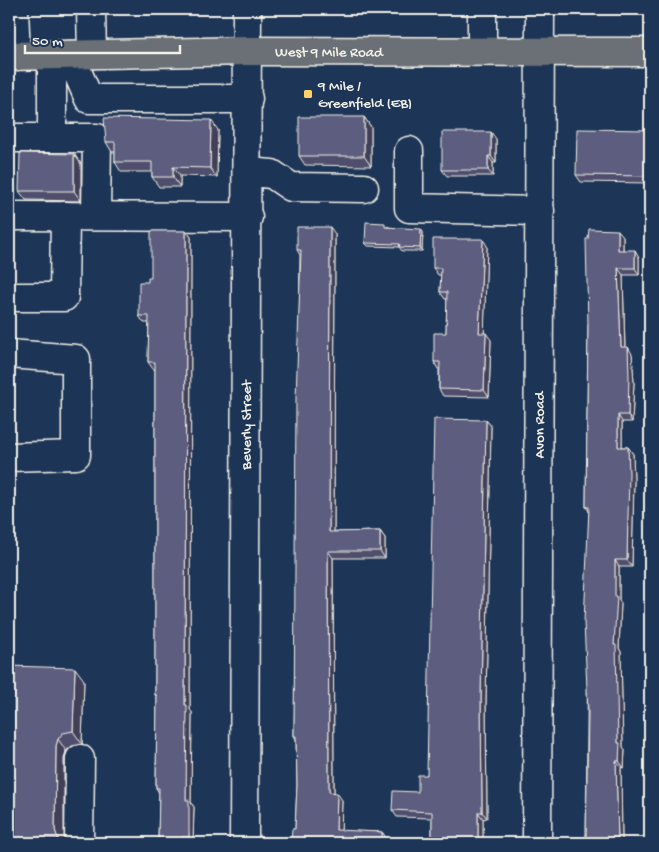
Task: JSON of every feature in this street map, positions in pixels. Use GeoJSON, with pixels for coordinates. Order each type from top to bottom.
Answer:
{"type":"FeatureCollection","features":[{"type":"Feature","properties":{"kind":"main road","name":"West 9 Mile Road"},"geometry":{"type":"LineString","coordinates":[[12,56],[248,51],[650,52]]}},
{"type":"Feature","properties":{"kind":"street"},"geometry":{"type":"LineString","coordinates":[[12,56],[14,9]]}},
{"type":"Feature","properties":{"kind":"street"},"geometry":{"type":"LineString","coordinates":[[52,138],[71,54],[91,9]]}},
{"type":"Feature","properties":{"kind":"street","name":"Beverly Street"},"geometry":{"type":"LineString","coordinates":[[244,843],[248,217],[247,9]]}},
{"type":"Feature","properties":{"kind":"street"},"geometry":{"type":"LineString","coordinates":[[482,9],[482,51]]}},
{"type":"Feature","properties":{"kind":"street","name":"Avon Road"},"geometry":{"type":"LineString","coordinates":[[537,843],[540,9]]}},
{"type":"Feature","properties":{"kind":"street"},"geometry":{"type":"LineString","coordinates":[[71,54],[89,98],[248,99]]}},
{"type":"Feature","properties":{"kind":"street"},"geometry":{"type":"LineString","coordinates":[[9,138],[97,138],[96,216]]}},
{"type":"Feature","properties":{"kind":"street"},"geometry":{"type":"LineString","coordinates":[[409,151],[409,208],[540,211]]}},
{"type":"Feature","properties":{"kind":"street"},"geometry":{"type":"LineString","coordinates":[[247,172],[272,174],[291,187],[364,188]]}},
{"type":"Feature","properties":{"kind":"street"},"geometry":{"type":"LineString","coordinates":[[9,216],[248,217]]}},
{"type":"Feature","properties":{"kind":"street"},"geometry":{"type":"LineString","coordinates":[[9,297],[64,297],[65,216]]}},
{"type":"Feature","properties":{"kind":"street"},"geometry":{"type":"LineString","coordinates":[[9,354],[76,359],[76,455],[9,457]]}},
{"type":"Feature","properties":{"kind":"street"},"geometry":{"type":"LineString","coordinates":[[79,843],[80,759]]}},
{"type":"Feature","properties":{"kind":"building"},"geometry":{"type":"Polygon","coordinates":[[[299,117],[364,117],[364,156],[299,156],[299,117]]]}},
{"type":"Feature","properties":{"kind":"building"},"geometry":{"type":"Polygon","coordinates":[[[104,118],[211,120],[210,168],[173,167],[173,177],[152,177],[152,162],[115,162],[115,142],[106,142],[104,118]]]}},
{"type":"Feature","properties":{"kind":"building"},"geometry":{"type":"Polygon","coordinates":[[[577,129],[650,130],[650,176],[576,175],[577,129]]]}},
{"type":"Feature","properties":{"kind":"building"},"geometry":{"type":"Polygon","coordinates":[[[442,132],[491,132],[491,156],[488,156],[488,170],[442,170],[442,132]]]}},
{"type":"Feature","properties":{"kind":"building"},"geometry":{"type":"Polygon","coordinates":[[[20,153],[74,154],[74,191],[19,191],[20,153]]]}},
{"type":"Feature","properties":{"kind":"building"},"geometry":{"type":"Polygon","coordinates":[[[366,222],[385,223],[385,227],[421,229],[420,248],[399,247],[400,244],[365,243],[366,222]]]}},
{"type":"Feature","properties":{"kind":"building"},"geometry":{"type":"Polygon","coordinates":[[[297,227],[330,227],[329,532],[380,531],[380,551],[328,551],[329,792],[337,793],[336,830],[382,832],[382,843],[291,843],[292,829],[295,829],[297,785],[296,736],[294,736],[296,398],[301,250],[297,250],[297,227]]]}},
{"type":"Feature","properties":{"kind":"building"},"geometry":{"type":"Polygon","coordinates":[[[589,229],[618,230],[618,250],[635,250],[635,268],[618,268],[621,347],[628,347],[629,376],[628,415],[618,415],[618,447],[628,447],[629,473],[627,560],[615,560],[615,596],[617,596],[614,645],[616,645],[618,743],[620,743],[619,761],[616,761],[618,843],[586,843],[588,711],[584,622],[589,507],[586,507],[588,325],[586,239],[588,239],[589,229]]]}},
{"type":"Feature","properties":{"kind":"building"},"geometry":{"type":"Polygon","coordinates":[[[151,231],[186,231],[185,705],[187,705],[186,800],[189,800],[189,837],[182,837],[182,843],[158,843],[159,788],[156,788],[157,695],[155,695],[155,362],[148,362],[149,316],[139,316],[139,282],[148,282],[148,278],[151,278],[151,231]]]}},
{"type":"Feature","properties":{"kind":"building"},"geometry":{"type":"Polygon","coordinates":[[[433,239],[483,239],[479,333],[486,333],[484,390],[439,389],[440,362],[434,362],[434,333],[446,333],[447,292],[440,292],[441,268],[433,268],[433,239]]]}},
{"type":"Feature","properties":{"kind":"building"},"geometry":{"type":"Polygon","coordinates":[[[434,419],[486,420],[481,697],[482,812],[478,812],[478,843],[432,843],[432,812],[392,810],[393,791],[418,792],[418,775],[427,775],[434,419]]]}},
{"type":"Feature","properties":{"kind":"building"},"geometry":{"type":"Polygon","coordinates":[[[9,666],[75,668],[73,731],[63,733],[58,739],[56,746],[55,830],[58,839],[9,840],[9,666]]]}},
{"type":"Feature","properties":{"kind":"building"},"geometry":{"type":"Polygon","coordinates":[[[99,841],[123,842],[123,843],[99,843],[99,841]]]}},
{"type":"Feature","properties":{"kind":"place","name":"9 Mile / Greenfield (EB)"},"geometry":{"type":"Point","coordinates":[308,94]}}]}
